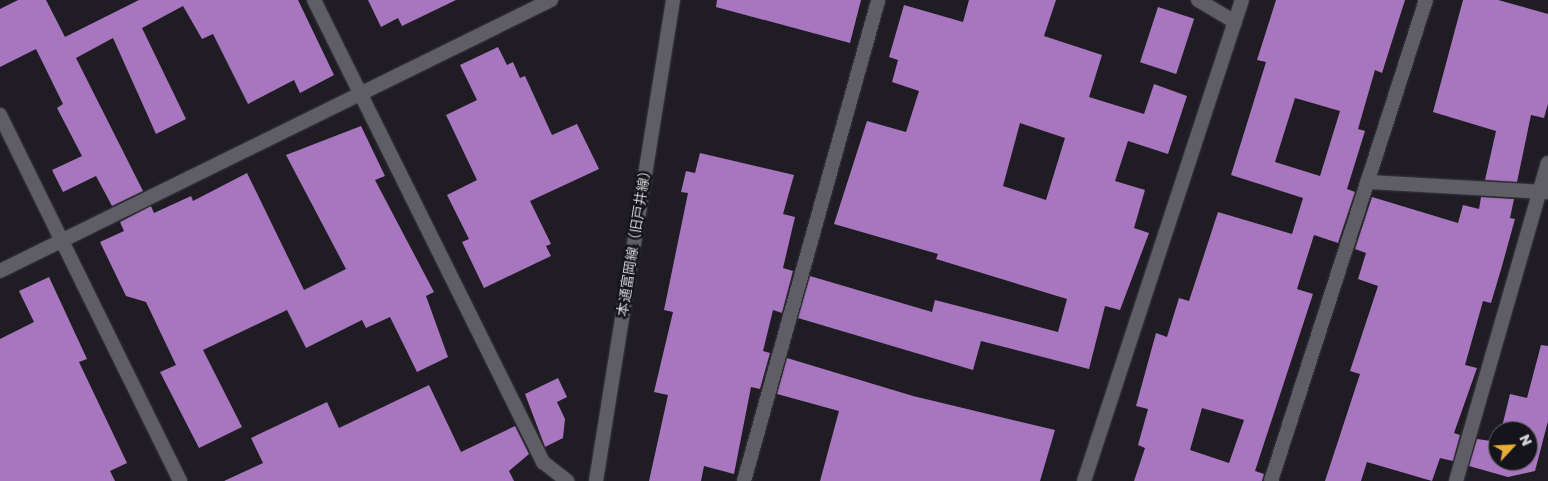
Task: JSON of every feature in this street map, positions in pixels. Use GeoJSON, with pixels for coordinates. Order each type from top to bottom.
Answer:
{"type":"FeatureCollection","features":[{"type":"Feature","properties":{"kind":"street"},"geometry":{"type":"LineString","coordinates":[[314,0],[543,462],[567,481]]}},
{"type":"Feature","properties":{"kind":"street"},"geometry":{"type":"LineString","coordinates":[[0,271],[551,0]]}},
{"type":"Feature","properties":{"kind":"street","name":"本通富岡線（旧戸井線）"},"geometry":{"type":"LineString","coordinates":[[596,481],[673,0]]}},
{"type":"Feature","properties":{"kind":"street"},"geometry":{"type":"LineString","coordinates":[[744,481],[878,0]]}},
{"type":"Feature","properties":{"kind":"street"},"geometry":{"type":"LineString","coordinates":[[1198,0],[1235,22]]}},
{"type":"Feature","properties":{"kind":"street"},"geometry":{"type":"LineString","coordinates":[[1084,481],[1242,0]]}},
{"type":"Feature","properties":{"kind":"street"},"geometry":{"type":"LineString","coordinates":[[1271,481],[1426,0]]}},
{"type":"Feature","properties":{"kind":"street"},"geometry":{"type":"LineString","coordinates":[[0,114],[180,481]]}},
{"type":"Feature","properties":{"kind":"street"},"geometry":{"type":"LineString","coordinates":[[1456,481],[1544,192],[1548,163]]}},
{"type":"Feature","properties":{"kind":"street"},"geometry":{"type":"LineString","coordinates":[[1367,182],[1544,192]]}},
{"type":"Feature","properties":{"kind":"building"},"geometry":{"type":"Polygon","coordinates":[[[18,0],[46,0],[65,37],[139,0],[298,0],[334,75],[300,93],[294,80],[248,104],[213,34],[202,39],[183,6],[142,28],[186,119],[156,134],[113,38],[76,58],[143,191],[112,206],[96,176],[63,192],[52,170],[82,156],[57,108],[63,104],[36,49],[0,67],[0,9],[18,0]]]}},
{"type":"Feature","properties":{"kind":"building"},"geometry":{"type":"Polygon","coordinates":[[[368,0],[456,0],[402,26],[398,18],[381,27],[368,0]]]}},
{"type":"Feature","properties":{"kind":"building"},"geometry":{"type":"Polygon","coordinates":[[[717,0],[861,0],[850,43],[716,7],[717,0]]]}},
{"type":"Feature","properties":{"kind":"building"},"geometry":{"type":"Polygon","coordinates":[[[969,0],[1056,0],[1044,36],[1102,55],[1089,97],[1144,114],[1154,84],[1187,96],[1168,154],[1128,141],[1115,181],[1145,190],[1134,228],[1149,233],[1120,310],[1105,306],[1089,369],[981,341],[973,370],[798,318],[810,276],[932,312],[935,300],[1058,332],[1067,299],[936,259],[938,254],[834,224],[867,121],[906,132],[919,91],[892,82],[898,60],[889,57],[904,5],[963,22],[969,0]],[[1020,123],[1003,186],[1046,200],[1065,138],[1020,123]]]}},
{"type":"Feature","properties":{"kind":"building"},"geometry":{"type":"Polygon","coordinates":[[[1276,0],[1405,0],[1382,73],[1375,70],[1358,129],[1365,131],[1347,189],[1355,192],[1338,243],[1314,235],[1297,289],[1313,294],[1255,471],[1264,474],[1262,481],[1134,481],[1145,448],[1138,445],[1148,409],[1136,406],[1156,333],[1167,337],[1179,298],[1189,301],[1218,212],[1292,234],[1303,198],[1231,175],[1266,62],[1257,60],[1276,0]],[[1295,98],[1275,162],[1320,176],[1340,111],[1295,98]],[[1202,408],[1190,450],[1229,463],[1244,420],[1202,408]]]}},
{"type":"Feature","properties":{"kind":"building"},"geometry":{"type":"Polygon","coordinates":[[[1463,0],[1498,0],[1548,14],[1548,104],[1544,118],[1531,115],[1517,182],[1485,180],[1496,131],[1433,112],[1463,0]]]}},
{"type":"Feature","properties":{"kind":"building"},"geometry":{"type":"Polygon","coordinates":[[[1158,7],[1194,19],[1176,74],[1140,62],[1158,7]]]}},
{"type":"Feature","properties":{"kind":"building"},"geometry":{"type":"Polygon","coordinates":[[[498,47],[507,65],[513,62],[520,78],[525,76],[552,135],[577,124],[599,169],[530,201],[551,244],[546,246],[551,256],[484,288],[462,242],[469,239],[447,195],[477,180],[446,115],[477,100],[460,65],[498,47]]]}},
{"type":"Feature","properties":{"kind":"building"},"geometry":{"type":"Polygon","coordinates":[[[361,126],[385,176],[375,180],[434,292],[426,296],[448,357],[417,372],[390,317],[366,328],[362,320],[306,348],[287,310],[203,350],[242,427],[199,448],[160,372],[176,365],[146,302],[126,296],[100,242],[124,231],[120,222],[151,206],[154,213],[191,196],[193,201],[247,173],[304,290],[346,269],[286,155],[361,126]]]}},
{"type":"Feature","properties":{"kind":"building"},"geometry":{"type":"Polygon","coordinates":[[[700,153],[794,175],[783,214],[795,217],[783,268],[793,271],[782,313],[773,310],[763,351],[770,353],[760,389],[751,387],[734,474],[704,466],[701,481],[649,481],[668,395],[654,392],[673,312],[664,310],[688,193],[681,192],[686,171],[695,173],[700,153]]]}},
{"type":"Feature","properties":{"kind":"building"},"geometry":{"type":"Polygon","coordinates":[[[1372,197],[1458,223],[1463,205],[1479,209],[1481,197],[1514,199],[1510,218],[1515,219],[1502,266],[1491,303],[1483,301],[1465,365],[1477,368],[1454,433],[1460,435],[1453,461],[1440,458],[1432,481],[1367,462],[1361,481],[1325,481],[1360,374],[1350,371],[1378,286],[1358,279],[1366,253],[1355,249],[1372,197]]]}},
{"type":"Feature","properties":{"kind":"building"},"geometry":{"type":"Polygon","coordinates":[[[49,277],[87,359],[79,362],[127,463],[110,471],[115,481],[0,481],[0,339],[34,322],[19,291],[49,277]]]}},
{"type":"Feature","properties":{"kind":"building"},"geometry":{"type":"Polygon","coordinates":[[[1541,345],[1548,346],[1548,421],[1538,459],[1538,421],[1503,421],[1510,394],[1527,398],[1541,345]]]}},
{"type":"Feature","properties":{"kind":"building"},"geometry":{"type":"Polygon","coordinates":[[[787,358],[913,396],[1055,430],[1040,481],[820,481],[839,411],[777,394],[787,358]]]}},
{"type":"Feature","properties":{"kind":"building"},"geometry":{"type":"Polygon","coordinates":[[[558,378],[567,397],[557,402],[565,419],[563,438],[545,447],[525,394],[558,378]]]}},
{"type":"Feature","properties":{"kind":"building"},"geometry":{"type":"Polygon","coordinates":[[[429,385],[461,452],[515,426],[529,454],[509,471],[514,481],[224,481],[263,463],[251,438],[327,402],[339,428],[429,385]]]}},
{"type":"Feature","properties":{"kind":"building"},"geometry":{"type":"Polygon","coordinates":[[[1477,439],[1488,441],[1488,471],[1535,471],[1508,477],[1469,466],[1477,439]]]}}]}
